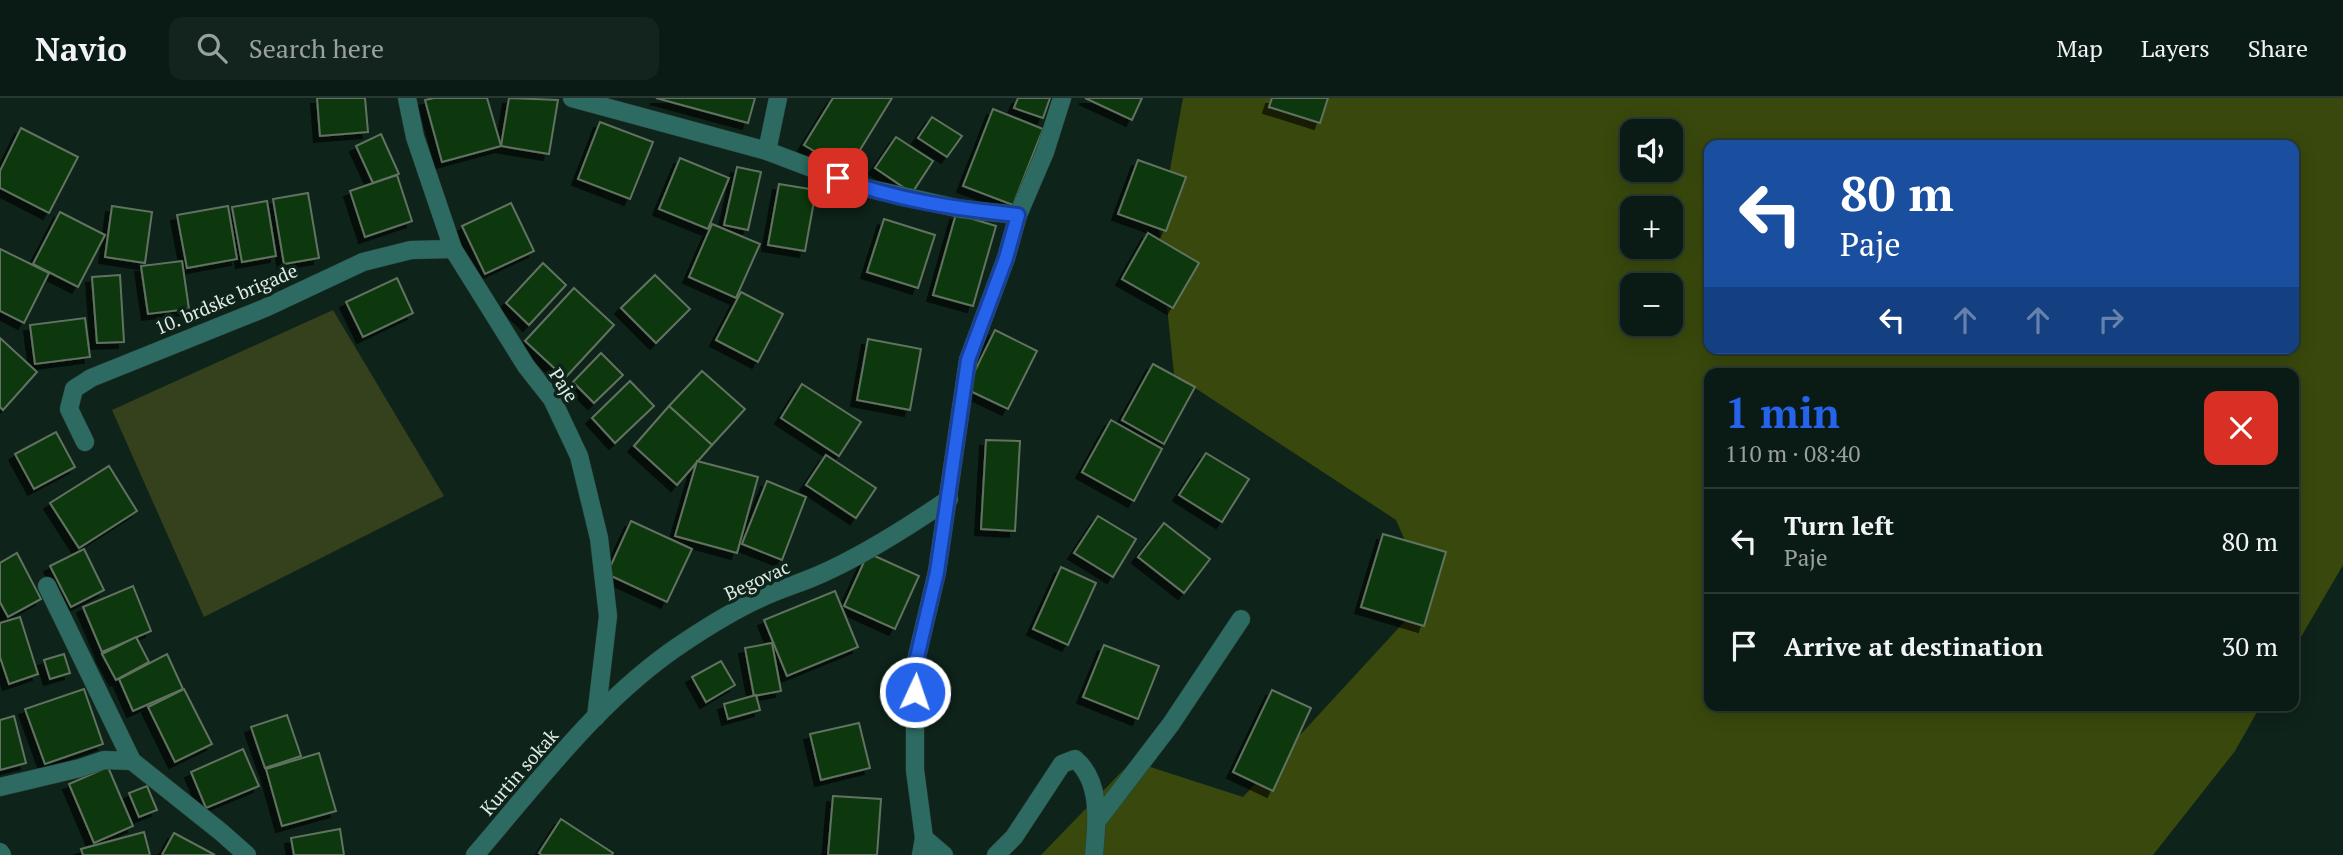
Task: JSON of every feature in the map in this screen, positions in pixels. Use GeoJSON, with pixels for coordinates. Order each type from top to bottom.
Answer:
{"type":"FeatureCollection","features":[{"type":"Feature","properties":{"kind":"street","name":"Paje"},"geometry":{"type":"LineString","coordinates":[[407,98],[415,137],[453,249],[526,366],[552,399],[579,456],[599,538],[608,616],[596,717]]}},
{"type":"Feature","properties":{"kind":"street"},"geometry":{"type":"LineString","coordinates":[[572,98],[767,150],[862,187],[961,209],[1018,215]]}},
{"type":"Feature","properties":{"kind":"street"},"geometry":{"type":"LineString","coordinates":[[767,150],[778,98]]}},
{"type":"Feature","properties":{"kind":"street"},"geometry":{"type":"LineString","coordinates":[[944,855],[923,847],[915,770],[915,666],[937,572],[968,360],[1006,258],[1018,215],[1045,152],[1062,98]]}},
{"type":"Feature","properties":{"kind":"street","name":"10. brdske brigade"},"geometry":{"type":"LineString","coordinates":[[85,442],[69,409],[74,390],[91,378],[265,308],[363,261],[411,250],[453,249]]}},
{"type":"Feature","properties":{"kind":"street","name":"Begovac"},"geometry":{"type":"LineString","coordinates":[[596,717],[633,680],[682,643],[761,598],[822,574],[898,534],[949,499]]}},
{"type":"Feature","properties":{"kind":"street"},"geometry":{"type":"LineString","coordinates":[[47,586],[132,761],[247,855]]}},
{"type":"Feature","properties":{"kind":"street"},"geometry":{"type":"LineString","coordinates":[[1097,821],[1171,724],[1241,620]]}},
{"type":"Feature","properties":{"kind":"street","name":"Kurtin sokak"},"geometry":{"type":"LineString","coordinates":[[475,855],[596,717]]}},
{"type":"Feature","properties":{"kind":"street"},"geometry":{"type":"LineString","coordinates":[[0,787],[104,760],[132,761]]}},
{"type":"Feature","properties":{"kind":"street"},"geometry":{"type":"LineString","coordinates":[[996,855],[1014,837],[1062,764],[1075,760],[1085,768],[1092,785],[1097,821],[1094,855]]}},
{"type":"Feature","properties":{"kind":"green space"},"geometry":{"type":"Polygon","coordinates":[[[1183,98],[2343,98],[2343,565],[2299,640],[2299,368],[1704,368],[1704,711],[2258,711],[2235,751],[2153,855],[1041,855],[1132,761],[1243,797],[1429,595],[1396,520],[1174,374],[1159,230],[1183,98]]]}},
{"type":"Feature","properties":{"kind":"green space"},"geometry":{"type":"Polygon","coordinates":[[[333,310],[444,496],[204,617],[112,410],[333,310]]]}},
{"type":"Feature","properties":{"kind":"building"},"geometry":{"type":"Polygon","coordinates":[[[317,98],[365,98],[368,132],[320,136],[317,98]]]}},
{"type":"Feature","properties":{"kind":"building"},"geometry":{"type":"Polygon","coordinates":[[[487,98],[501,146],[442,162],[425,100],[487,98]]]}},
{"type":"Feature","properties":{"kind":"building"},"geometry":{"type":"Polygon","coordinates":[[[509,98],[558,100],[549,154],[501,146],[509,98]]]}},
{"type":"Feature","properties":{"kind":"building"},"geometry":{"type":"Polygon","coordinates":[[[656,98],[755,98],[748,123],[656,98]]]}},
{"type":"Feature","properties":{"kind":"building"},"geometry":{"type":"Polygon","coordinates":[[[833,98],[892,98],[847,171],[804,145],[833,98]]]}},
{"type":"Feature","properties":{"kind":"building"},"geometry":{"type":"Polygon","coordinates":[[[1018,98],[1050,98],[1043,118],[1014,108],[1018,98]]]}},
{"type":"Feature","properties":{"kind":"building"},"geometry":{"type":"Polygon","coordinates":[[[1085,98],[1142,98],[1132,120],[1085,98]]]}},
{"type":"Feature","properties":{"kind":"building"},"geometry":{"type":"Polygon","coordinates":[[[1272,98],[1328,98],[1320,123],[1269,107],[1272,98]]]}},
{"type":"Feature","properties":{"kind":"building"},"geometry":{"type":"Polygon","coordinates":[[[993,109],[1043,129],[1013,205],[963,186],[993,109]]]}},
{"type":"Feature","properties":{"kind":"building"},"geometry":{"type":"Polygon","coordinates":[[[932,117],[962,136],[947,157],[918,138],[932,117]]]}},
{"type":"Feature","properties":{"kind":"building"},"geometry":{"type":"Polygon","coordinates":[[[600,122],[653,142],[630,199],[578,179],[600,122]]]}},
{"type":"Feature","properties":{"kind":"building"},"geometry":{"type":"Polygon","coordinates":[[[21,128],[78,157],[49,213],[0,188],[0,171],[21,128]]]}},
{"type":"Feature","properties":{"kind":"building"},"geometry":{"type":"Polygon","coordinates":[[[381,134],[399,174],[373,183],[356,146],[381,134]]]}},
{"type":"Feature","properties":{"kind":"building"},"geometry":{"type":"Polygon","coordinates":[[[896,137],[933,161],[912,193],[875,168],[896,137]]]}},
{"type":"Feature","properties":{"kind":"building"},"geometry":{"type":"Polygon","coordinates":[[[680,158],[729,178],[708,229],[659,209],[680,158]]]}},
{"type":"Feature","properties":{"kind":"building"},"geometry":{"type":"Polygon","coordinates":[[[1138,160],[1186,177],[1166,231],[1118,214],[1138,160]]]}},
{"type":"Feature","properties":{"kind":"building"},"geometry":{"type":"Polygon","coordinates":[[[737,167],[761,172],[748,230],[724,225],[737,167]]]}},
{"type":"Feature","properties":{"kind":"building"},"geometry":{"type":"Polygon","coordinates":[[[397,175],[412,221],[365,237],[350,191],[397,175]]]}},
{"type":"Feature","properties":{"kind":"building"},"geometry":{"type":"Polygon","coordinates":[[[779,184],[816,190],[805,251],[768,245],[779,184]]]}},
{"type":"Feature","properties":{"kind":"building"},"geometry":{"type":"Polygon","coordinates":[[[308,193],[319,258],[284,264],[273,199],[308,193]]]}},
{"type":"Feature","properties":{"kind":"building"},"geometry":{"type":"Polygon","coordinates":[[[267,201],[276,256],[242,262],[232,207],[267,201]]]}},
{"type":"Feature","properties":{"kind":"building"},"geometry":{"type":"Polygon","coordinates":[[[511,203],[534,251],[485,274],[462,226],[511,203]]]}},
{"type":"Feature","properties":{"kind":"building"},"geometry":{"type":"Polygon","coordinates":[[[112,206],[152,212],[145,263],[105,257],[112,206]]]}},
{"type":"Feature","properties":{"kind":"building"},"geometry":{"type":"Polygon","coordinates":[[[228,206],[237,259],[187,268],[177,215],[228,206]]]}},
{"type":"Feature","properties":{"kind":"building"},"geometry":{"type":"Polygon","coordinates":[[[60,212],[105,235],[78,287],[33,264],[60,212]]]}},
{"type":"Feature","properties":{"kind":"building"},"geometry":{"type":"Polygon","coordinates":[[[956,214],[996,226],[973,306],[933,295],[956,214]]]}},
{"type":"Feature","properties":{"kind":"building"},"geometry":{"type":"Polygon","coordinates":[[[884,219],[935,235],[918,288],[867,272],[884,219]]]}},
{"type":"Feature","properties":{"kind":"building"},"geometry":{"type":"Polygon","coordinates":[[[712,224],[760,244],[736,298],[689,277],[712,224]]]}},
{"type":"Feature","properties":{"kind":"building"},"geometry":{"type":"Polygon","coordinates":[[[1148,233],[1199,263],[1173,308],[1122,279],[1148,233]]]}},
{"type":"Feature","properties":{"kind":"building"},"geometry":{"type":"Polygon","coordinates":[[[0,249],[49,273],[24,323],[0,311],[0,249]]]}},
{"type":"Feature","properties":{"kind":"building"},"geometry":{"type":"Polygon","coordinates":[[[182,261],[189,309],[148,314],[141,266],[182,261]]]}},
{"type":"Feature","properties":{"kind":"building"},"geometry":{"type":"Polygon","coordinates":[[[543,263],[566,285],[529,325],[506,303],[543,263]]]}},
{"type":"Feature","properties":{"kind":"building"},"geometry":{"type":"Polygon","coordinates":[[[120,275],[124,342],[97,343],[92,277],[120,275]]]}},
{"type":"Feature","properties":{"kind":"building"},"geometry":{"type":"Polygon","coordinates":[[[655,275],[690,309],[656,343],[621,308],[655,275]]]}},
{"type":"Feature","properties":{"kind":"building"},"geometry":{"type":"Polygon","coordinates":[[[397,278],[413,313],[363,337],[346,302],[397,278]]]}},
{"type":"Feature","properties":{"kind":"building"},"geometry":{"type":"Polygon","coordinates":[[[574,288],[614,325],[565,378],[525,341],[574,288]]]}},
{"type":"Feature","properties":{"kind":"building"},"geometry":{"type":"Polygon","coordinates":[[[741,292],[783,314],[758,362],[716,340],[741,292]]]}},
{"type":"Feature","properties":{"kind":"building"},"geometry":{"type":"Polygon","coordinates":[[[85,318],[90,357],[35,364],[30,325],[85,318]]]}},
{"type":"Feature","properties":{"kind":"building"},"geometry":{"type":"Polygon","coordinates":[[[995,330],[1037,351],[1008,409],[966,389],[995,330]]]}},
{"type":"Feature","properties":{"kind":"building"},"geometry":{"type":"Polygon","coordinates":[[[0,338],[37,372],[3,410],[0,407],[0,338]]]}},
{"type":"Feature","properties":{"kind":"building"},"geometry":{"type":"Polygon","coordinates":[[[868,339],[921,349],[910,410],[857,400],[868,339]]]}},
{"type":"Feature","properties":{"kind":"building"},"geometry":{"type":"Polygon","coordinates":[[[601,353],[623,375],[594,403],[573,382],[601,353]]]}},
{"type":"Feature","properties":{"kind":"building"},"geometry":{"type":"Polygon","coordinates":[[[1153,364],[1195,387],[1164,444],[1122,420],[1153,364]]]}},
{"type":"Feature","properties":{"kind":"building"},"geometry":{"type":"Polygon","coordinates":[[[702,371],[745,409],[712,445],[669,406],[702,371]]]}},
{"type":"Feature","properties":{"kind":"building"},"geometry":{"type":"Polygon","coordinates":[[[630,381],[654,406],[615,443],[592,418],[630,381]]]}},
{"type":"Feature","properties":{"kind":"building"},"geometry":{"type":"Polygon","coordinates":[[[802,384],[861,422],[839,456],[781,418],[802,384]]]}},
{"type":"Feature","properties":{"kind":"building"},"geometry":{"type":"Polygon","coordinates":[[[669,406],[712,445],[677,485],[634,446],[669,406]]]}},
{"type":"Feature","properties":{"kind":"building"},"geometry":{"type":"Polygon","coordinates":[[[1111,420],[1162,449],[1134,501],[1082,472],[1111,420]]]}},
{"type":"Feature","properties":{"kind":"building"},"geometry":{"type":"Polygon","coordinates":[[[56,432],[75,467],[34,489],[15,454],[56,432]]]}},
{"type":"Feature","properties":{"kind":"building"},"geometry":{"type":"Polygon","coordinates":[[[986,440],[1020,441],[1015,531],[981,529],[986,440]]]}},
{"type":"Feature","properties":{"kind":"building"},"geometry":{"type":"Polygon","coordinates":[[[1206,453],[1249,479],[1222,522],[1179,495],[1206,453]]]}},
{"type":"Feature","properties":{"kind":"building"},"geometry":{"type":"Polygon","coordinates":[[[826,455],[876,488],[856,518],[806,485],[826,455]]]}},
{"type":"Feature","properties":{"kind":"building"},"geometry":{"type":"Polygon","coordinates":[[[697,461],[758,477],[737,553],[675,536],[697,461]]]}},
{"type":"Feature","properties":{"kind":"building"},"geometry":{"type":"Polygon","coordinates":[[[109,466],[137,511],[79,548],[50,503],[109,466]]]}},
{"type":"Feature","properties":{"kind":"building"},"geometry":{"type":"Polygon","coordinates":[[[767,481],[806,497],[782,560],[742,544],[767,481]]]}},
{"type":"Feature","properties":{"kind":"building"},"geometry":{"type":"Polygon","coordinates":[[[1098,516],[1136,539],[1113,577],[1074,553],[1098,516]]]}},
{"type":"Feature","properties":{"kind":"building"},"geometry":{"type":"Polygon","coordinates":[[[631,521],[692,549],[667,602],[607,574],[631,521]]]}},
{"type":"Feature","properties":{"kind":"building"},"geometry":{"type":"Polygon","coordinates":[[[1164,523],[1210,559],[1184,593],[1138,557],[1164,523]]]}},
{"type":"Feature","properties":{"kind":"building"},"geometry":{"type":"Polygon","coordinates":[[[1383,534],[1446,552],[1424,626],[1361,607],[1383,534]]]}},
{"type":"Feature","properties":{"kind":"building"},"geometry":{"type":"Polygon","coordinates":[[[84,549],[104,590],[71,607],[50,566],[84,549]]]}},
{"type":"Feature","properties":{"kind":"building"},"geometry":{"type":"Polygon","coordinates":[[[17,553],[41,599],[8,617],[0,602],[0,563],[17,553]]]}},
{"type":"Feature","properties":{"kind":"building"},"geometry":{"type":"Polygon","coordinates":[[[868,553],[919,576],[895,629],[844,606],[868,553]]]}},
{"type":"Feature","properties":{"kind":"building"},"geometry":{"type":"Polygon","coordinates":[[[1061,567],[1096,583],[1068,645],[1033,629],[1061,567]]]}},
{"type":"Feature","properties":{"kind":"building"},"geometry":{"type":"Polygon","coordinates":[[[133,586],[151,631],[102,652],[83,607],[133,586]]]}},
{"type":"Feature","properties":{"kind":"building"},"geometry":{"type":"Polygon","coordinates":[[[835,591],[858,647],[787,676],[764,620],[835,591]]]}},
{"type":"Feature","properties":{"kind":"building"},"geometry":{"type":"Polygon","coordinates":[[[20,617],[38,674],[9,684],[0,657],[0,623],[20,617]]]}},
{"type":"Feature","properties":{"kind":"building"},"geometry":{"type":"Polygon","coordinates":[[[136,637],[149,662],[116,680],[102,654],[136,637]]]}},
{"type":"Feature","properties":{"kind":"building"},"geometry":{"type":"Polygon","coordinates":[[[772,643],[781,691],[754,696],[745,648],[772,643]]]}},
{"type":"Feature","properties":{"kind":"building"},"geometry":{"type":"Polygon","coordinates":[[[1104,645],[1159,666],[1138,719],[1083,697],[1104,645]]]}},
{"type":"Feature","properties":{"kind":"building"},"geometry":{"type":"Polygon","coordinates":[[[64,654],[70,673],[50,679],[44,660],[64,654]]]}},
{"type":"Feature","properties":{"kind":"building"},"geometry":{"type":"Polygon","coordinates":[[[167,654],[183,689],[133,711],[119,679],[167,654]]]}},
{"type":"Feature","properties":{"kind":"building"},"geometry":{"type":"Polygon","coordinates":[[[721,661],[735,685],[706,702],[692,677],[721,661]]]}},
{"type":"Feature","properties":{"kind":"building"},"geometry":{"type":"Polygon","coordinates":[[[84,689],[103,744],[45,764],[25,709],[84,689]]]}},
{"type":"Feature","properties":{"kind":"building"},"geometry":{"type":"Polygon","coordinates":[[[184,689],[212,744],[175,762],[148,707],[184,689]]]}},
{"type":"Feature","properties":{"kind":"building"},"geometry":{"type":"Polygon","coordinates":[[[1272,690],[1311,708],[1273,791],[1233,772],[1272,690]]]}},
{"type":"Feature","properties":{"kind":"building"},"geometry":{"type":"Polygon","coordinates":[[[756,695],[760,710],[728,719],[724,704],[756,695]]]}},
{"type":"Feature","properties":{"kind":"building"},"geometry":{"type":"Polygon","coordinates":[[[287,715],[301,756],[265,768],[251,727],[287,715]]]}},
{"type":"Feature","properties":{"kind":"building"},"geometry":{"type":"Polygon","coordinates":[[[14,716],[26,763],[0,770],[0,720],[14,716]]]}},
{"type":"Feature","properties":{"kind":"building"},"geometry":{"type":"Polygon","coordinates":[[[859,723],[870,768],[821,780],[810,734],[859,723]]]}},
{"type":"Feature","properties":{"kind":"building"},"geometry":{"type":"Polygon","coordinates":[[[243,749],[259,786],[206,808],[191,772],[243,749]]]}},
{"type":"Feature","properties":{"kind":"building"},"geometry":{"type":"Polygon","coordinates":[[[319,753],[336,811],[282,826],[266,769],[319,753]]]}},
{"type":"Feature","properties":{"kind":"building"},"geometry":{"type":"Polygon","coordinates":[[[108,767],[133,826],[94,843],[69,784],[108,767]]]}},
{"type":"Feature","properties":{"kind":"building"},"geometry":{"type":"Polygon","coordinates":[[[147,786],[157,810],[139,817],[129,793],[147,786]]]}},
{"type":"Feature","properties":{"kind":"building"},"geometry":{"type":"Polygon","coordinates":[[[833,796],[881,799],[877,855],[828,855],[833,796]]]}},
{"type":"Feature","properties":{"kind":"building"},"geometry":{"type":"Polygon","coordinates":[[[561,819],[613,853],[612,855],[539,853],[561,819]]]}},
{"type":"Feature","properties":{"kind":"building"},"geometry":{"type":"Polygon","coordinates":[[[340,829],[344,855],[294,855],[291,838],[340,829]]]}},
{"type":"Feature","properties":{"kind":"building"},"geometry":{"type":"Polygon","coordinates":[[[144,832],[150,855],[83,855],[81,849],[144,832]]]}},
{"type":"Feature","properties":{"kind":"building"},"geometry":{"type":"Polygon","coordinates":[[[174,833],[215,855],[162,855],[174,833]]]}},
{"type":"Feature","properties":{"kind":"route"},"geometry":{"type":"LineString","coordinates":[[838,178],[862,187],[961,209],[1018,215],[1006,258],[968,360],[937,572],[915,666],[915,692]]}}]}
